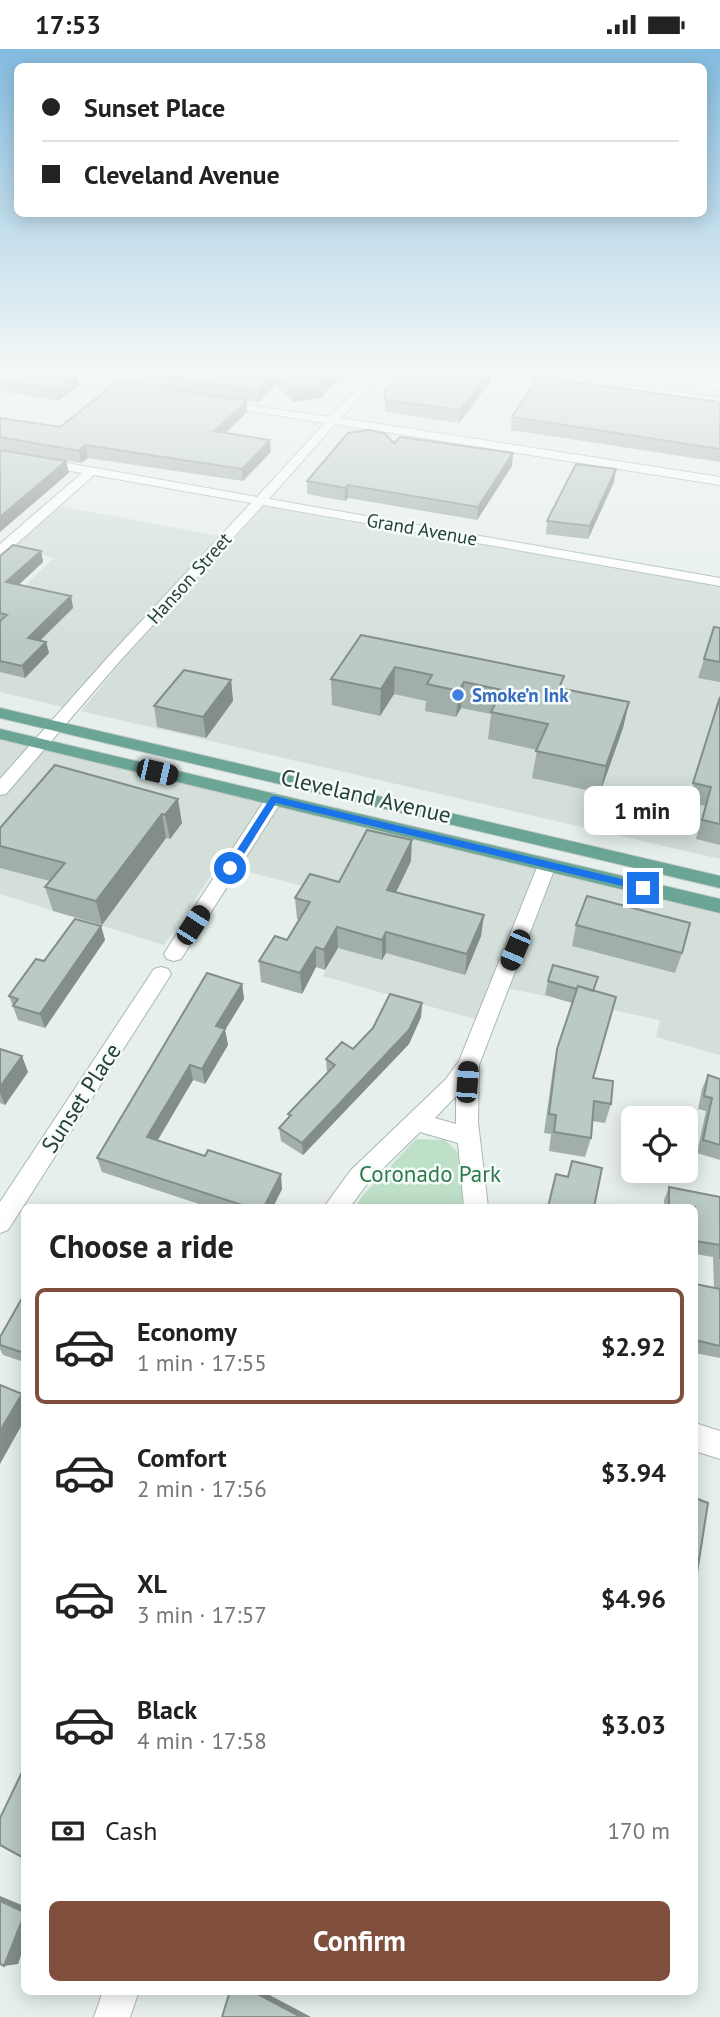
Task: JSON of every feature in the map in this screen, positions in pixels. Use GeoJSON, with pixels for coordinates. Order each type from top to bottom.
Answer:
{"type":"FeatureCollection","features":[{"type":"Feature","properties":{"kind":"main road","name":"Cleveland Avenue"},"geometry":{"type":"LineString","coordinates":[[0,713],[720,882]]}},
{"type":"Feature","properties":{"kind":"main road","name":"Cleveland Avenue"},"geometry":{"type":"LineString","coordinates":[[0,734],[720,906]]}},
{"type":"Feature","properties":{"kind":"street","name":"Grand Avenue"},"geometry":{"type":"LineString","coordinates":[[28,460],[720,582]]}},
{"type":"Feature","properties":{"kind":"street","name":"Hanson Street"},"geometry":{"type":"LineString","coordinates":[[0,790],[109,664],[297,460]]}},
{"type":"Feature","properties":{"kind":"street"},"geometry":{"type":"LineString","coordinates":[[586,460],[720,481]]}},
{"type":"Feature","properties":{"kind":"street"},"geometry":{"type":"LineString","coordinates":[[0,551],[92,471]]}},
{"type":"Feature","properties":{"kind":"street"},"geometry":{"type":"LineString","coordinates":[[174,954],[274,799]]}},
{"type":"Feature","properties":{"kind":"street"},"geometry":{"type":"LineString","coordinates":[[338,1204],[359,1177],[454,1085],[468,1065],[547,865]]}},
{"type":"Feature","properties":{"kind":"street","name":"Sunset Place"},"geometry":{"type":"LineString","coordinates":[[13,1210],[161,974]]}},
{"type":"Feature","properties":{"kind":"street"},"geometry":{"type":"LineString","coordinates":[[468,1065],[466,1099],[476,1204]]}},
{"type":"Feature","properties":{"kind":"street"},"geometry":{"type":"LineString","coordinates":[[417,1122],[470,1137]]}},
{"type":"Feature","properties":{"kind":"street"},"geometry":{"type":"LineString","coordinates":[[698,1438],[720,1445]]}},
{"type":"Feature","properties":{"kind":"street"},"geometry":{"type":"LineString","coordinates":[[112,2017],[120,1995]]}},
{"type":"Feature","properties":{"kind":"shaded area"},"geometry":{"type":"Polygon","coordinates":[[[270,498],[720,577],[720,859],[81,711],[122,661],[270,498]]]}},
{"type":"Feature","properties":{"kind":"shaded area"},"geometry":{"type":"Polygon","coordinates":[[[44,503],[219,536],[63,707],[0,692],[0,609],[54,558],[0,543],[44,503]]]}},
{"type":"Feature","properties":{"kind":"shaded area"},"geometry":{"type":"Polygon","coordinates":[[[0,737],[720,914],[720,1055],[656,1037],[660,1020],[488,984],[478,1020],[323,976],[363,902],[219,864],[164,945],[0,894],[0,737]]]}},
{"type":"Feature","properties":{"kind":"green space","name":"Coronado Park"},"geometry":{"type":"Polygon","coordinates":[[[416,1139],[445,1140],[463,1157],[462,1204],[357,1204],[416,1139]]]}},
{"type":"Feature","properties":{"kind":"building"},"geometry":{"type":"Polygon","coordinates":[[[0,460],[66,461],[0,517],[0,460]]]}},
{"type":"Feature","properties":{"kind":"building"},"geometry":{"type":"Polygon","coordinates":[[[182,460],[251,460],[242,469],[182,460]]]}},
{"type":"Feature","properties":{"kind":"building"},"geometry":{"type":"Polygon","coordinates":[[[325,460],[509,460],[478,507],[348,485],[345,488],[307,481],[325,460]]]}},
{"type":"Feature","properties":{"kind":"building"},"geometry":{"type":"Polygon","coordinates":[[[576,464],[616,469],[590,526],[547,521],[576,464]]]}},
{"type":"Feature","properties":{"kind":"building"},"geometry":{"type":"Polygon","coordinates":[[[13,545],[41,551],[6,582],[71,596],[28,638],[46,642],[22,666],[0,661],[0,621],[7,615],[0,613],[0,556],[13,545]]]}},
{"type":"Feature","properties":{"kind":"building"},"geometry":{"type":"Polygon","coordinates":[[[714,627],[720,628],[720,662],[704,659],[714,627]]]}},
{"type":"Feature","properties":{"kind":"building"},"geometry":{"type":"Polygon","coordinates":[[[361,635],[564,676],[559,688],[629,702],[606,766],[536,751],[548,724],[491,712],[502,690],[464,682],[459,691],[427,684],[432,675],[395,667],[381,689],[331,679],[361,635]]]}},
{"type":"Feature","properties":{"kind":"building"},"geometry":{"type":"Polygon","coordinates":[[[184,670],[231,680],[203,717],[154,706],[184,670]]]}},
{"type":"Feature","properties":{"kind":"building"},"geometry":{"type":"Polygon","coordinates":[[[720,697],[720,824],[702,820],[711,787],[693,783],[720,697]]]}},
{"type":"Feature","properties":{"kind":"building"},"geometry":{"type":"Polygon","coordinates":[[[55,765],[178,799],[165,815],[162,814],[96,901],[45,887],[65,863],[0,846],[0,828],[55,765]]]}},
{"type":"Feature","properties":{"kind":"building"},"geometry":{"type":"Polygon","coordinates":[[[367,830],[412,840],[387,890],[484,915],[467,954],[386,932],[382,940],[337,927],[324,950],[316,947],[300,973],[259,961],[275,936],[287,940],[310,902],[295,898],[310,874],[339,882],[367,830]]]}},
{"type":"Feature","properties":{"kind":"building"},"geometry":{"type":"Polygon","coordinates":[[[587,896],[690,923],[682,953],[576,925],[587,896]]]}},
{"type":"Feature","properties":{"kind":"building"},"geometry":{"type":"Polygon","coordinates":[[[75,919],[101,926],[40,1014],[13,1006],[18,999],[9,996],[36,959],[44,961],[75,919]]]}},
{"type":"Feature","properties":{"kind":"building"},"geometry":{"type":"Polygon","coordinates":[[[553,965],[598,977],[593,991],[548,981],[553,965]]]}},
{"type":"Feature","properties":{"kind":"building"},"geometry":{"type":"Polygon","coordinates":[[[207,973],[242,984],[216,1026],[225,1029],[202,1069],[190,1065],[147,1137],[205,1156],[208,1150],[281,1174],[266,1204],[239,1204],[97,1158],[207,973]]]}},
{"type":"Feature","properties":{"kind":"building"},"geometry":{"type":"Polygon","coordinates":[[[578,986],[616,997],[593,1078],[613,1081],[611,1104],[594,1101],[591,1138],[554,1132],[556,1115],[549,1114],[557,1049],[578,986]]]}},
{"type":"Feature","properties":{"kind":"building"},"geometry":{"type":"Polygon","coordinates":[[[390,994],[422,1003],[409,1030],[302,1143],[279,1128],[291,1115],[288,1114],[335,1065],[326,1059],[342,1042],[353,1049],[373,1028],[390,994]]]}},
{"type":"Feature","properties":{"kind":"building"},"geometry":{"type":"Polygon","coordinates":[[[0,1049],[22,1056],[0,1087],[0,1049]]]}},
{"type":"Feature","properties":{"kind":"building"},"geometry":{"type":"Polygon","coordinates":[[[708,1075],[720,1079],[720,1145],[703,1140],[712,1098],[704,1096],[708,1075]]]}},
{"type":"Feature","properties":{"kind":"building"},"geometry":{"type":"Polygon","coordinates":[[[572,1161],[602,1168],[595,1204],[549,1204],[556,1174],[568,1177],[572,1161]]]}},
{"type":"Feature","properties":{"kind":"building"},"geometry":{"type":"Polygon","coordinates":[[[669,1187],[720,1197],[720,1245],[698,1241],[698,1204],[669,1204],[669,1187]]]}},
{"type":"Feature","properties":{"kind":"building"},"geometry":{"type":"Polygon","coordinates":[[[698,1285],[720,1289],[720,1346],[698,1341],[698,1285]]]}},
{"type":"Feature","properties":{"kind":"building"},"geometry":{"type":"Polygon","coordinates":[[[21,1300],[21,1352],[0,1345],[0,1337],[21,1300]]]}},
{"type":"Feature","properties":{"kind":"building"},"geometry":{"type":"Polygon","coordinates":[[[0,1385],[21,1396],[0,1431],[0,1385]]]}},
{"type":"Feature","properties":{"kind":"building"},"geometry":{"type":"Polygon","coordinates":[[[698,1499],[708,1503],[698,1566],[698,1499]]]}},
{"type":"Feature","properties":{"kind":"building"},"geometry":{"type":"Polygon","coordinates":[[[21,1774],[21,1856],[0,1845],[0,1818],[21,1774]]]}},
{"type":"Feature","properties":{"kind":"building"},"geometry":{"type":"Polygon","coordinates":[[[0,1901],[21,1911],[21,1923],[4,1966],[0,1964],[0,1901]]]}},
{"type":"Feature","properties":{"kind":"building"},"geometry":{"type":"Polygon","coordinates":[[[229,1995],[260,1995],[301,2017],[222,2017],[229,1995]]]}},
{"type":"Feature","properties":{"kind":"place","name":"Smoke’n Ink"},"geometry":{"type":"Point","coordinates":[458,695]}},
{"type":"Feature","properties":{"kind":"route"},"geometry":{"type":"LineString","coordinates":[[230,868],[274,799],[643,888]]}}]}
